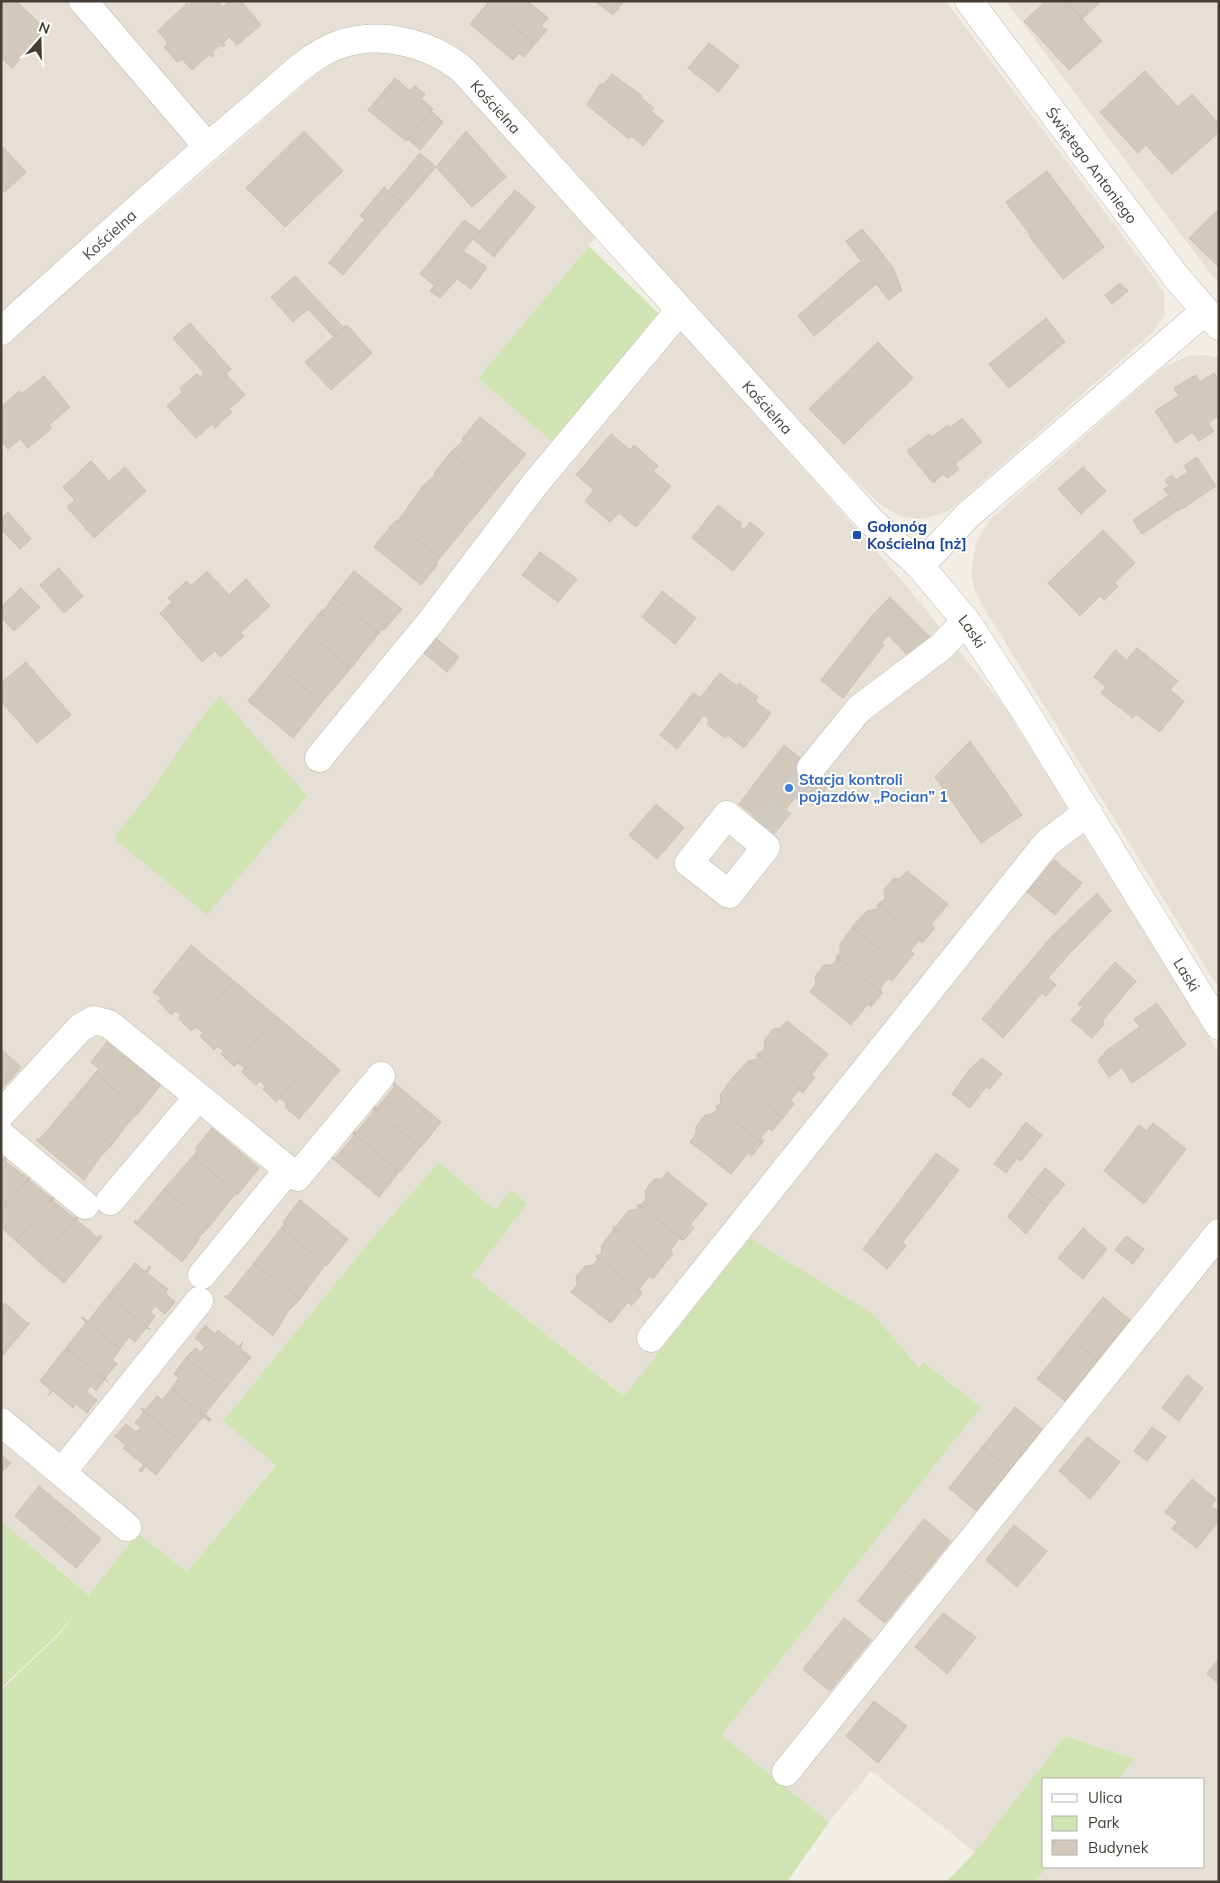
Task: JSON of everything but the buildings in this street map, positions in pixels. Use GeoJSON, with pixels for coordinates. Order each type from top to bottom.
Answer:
{"type":"FeatureCollection","features":[{"type":"Feature","properties":{"kind":"street"},"geometry":{"type":"LineString","coordinates":[[83,1],[208,147]]}},
{"type":"Feature","properties":{"kind":"street","name":"Świętego Antoniego"},"geometry":{"type":"LineString","coordinates":[[969,1],[1177,278],[1212,318]]}},
{"type":"Feature","properties":{"kind":"street","name":"Kościelna"},"geometry":{"type":"LineString","coordinates":[[1,331],[208,147],[321,52],[352,40],[397,41],[424,47],[448,57],[463,70],[871,521],[920,566]]}},
{"type":"Feature","properties":{"kind":"street"},"geometry":{"type":"LineString","coordinates":[[319,758],[433,619],[535,484],[680,310]]}},
{"type":"Feature","properties":{"kind":"street"},"geometry":{"type":"LineString","coordinates":[[920,566],[968,515],[1212,318]]}},
{"type":"Feature","properties":{"kind":"street","name":"Laski"},"geometry":{"type":"LineString","coordinates":[[920,566],[966,621],[1023,708],[1219,1026]]}},
{"type":"Feature","properties":{"kind":"street"},"geometry":{"type":"LineString","coordinates":[[811,768],[859,709],[941,647],[966,621]]}},
{"type":"Feature","properties":{"kind":"street"},"geometry":{"type":"LineString","coordinates":[[651,1338],[1047,843],[1088,812]]}},
{"type":"Feature","properties":{"kind":"street"},"geometry":{"type":"LineString","coordinates":[[1,1114],[80,1028],[94,1020],[109,1024],[296,1177],[380,1076]]}},
{"type":"Feature","properties":{"kind":"street"},"geometry":{"type":"LineString","coordinates":[[1,1135],[98,1203],[198,1097]]}},
{"type":"Feature","properties":{"kind":"street"},"geometry":{"type":"LineString","coordinates":[[202,1275],[288,1170]]}},
{"type":"Feature","properties":{"kind":"street"},"geometry":{"type":"LineString","coordinates":[[786,1772],[1219,1233]]}},
{"type":"Feature","properties":{"kind":"street"},"geometry":{"type":"LineString","coordinates":[[62,1472],[199,1301]]}},
{"type":"Feature","properties":{"kind":"street"},"geometry":{"type":"LineString","coordinates":[[1,1422],[127,1527]]}},
{"type":"Feature","properties":{"kind":"shaded area"},"geometry":{"type":"Polygon","coordinates":[[[1,1],[946,1],[1156,280],[1164,293],[1165,314],[1154,331],[956,505],[946,512],[924,519],[902,517],[882,506],[813,439],[429,35],[402,28],[368,27],[1,317],[1,1]]]}},
{"type":"Feature","properties":{"kind":"shaded area"},"geometry":{"type":"Polygon","coordinates":[[[1006,1],[1219,1],[1219,284],[1177,229],[1006,1]]]}},
{"type":"Feature","properties":{"kind":"shaded area"},"geometry":{"type":"Polygon","coordinates":[[[382,50],[420,58],[454,78],[597,236],[478,378],[554,442],[662,309],[899,577],[1003,705],[1219,1053],[1219,1882],[1035,1882],[1046,1868],[1205,1868],[1205,1778],[1119,1778],[1135,1759],[1065,1736],[975,1852],[871,1771],[829,1822],[720,1735],[981,1407],[925,1362],[919,1369],[873,1314],[750,1238],[625,1396],[472,1275],[495,1210],[439,1162],[376,1234],[223,1421],[276,1464],[187,1572],[138,1533],[90,1595],[1,1521],[1,349],[315,75],[341,58],[362,52],[382,50]]]}},
{"type":"Feature","properties":{"kind":"shaded area"},"geometry":{"type":"Polygon","coordinates":[[[1204,355],[1219,358],[1219,989],[981,603],[975,591],[971,573],[976,542],[992,518],[1162,368],[1188,356],[1204,355]]]}},
{"type":"Feature","properties":{"kind":"green space"},"geometry":{"type":"Polygon","coordinates":[[[589,246],[658,313],[554,443],[478,378],[589,246]]]}},
{"type":"Feature","properties":{"kind":"green space"},"geometry":{"type":"Polygon","coordinates":[[[220,696],[307,796],[207,915],[115,839],[116,835],[149,794],[203,716],[220,696]]]}},
{"type":"Feature","properties":{"kind":"green space"},"geometry":{"type":"Polygon","coordinates":[[[439,1162],[495,1210],[511,1191],[527,1204],[472,1275],[624,1396],[750,1238],[873,1314],[919,1368],[924,1362],[981,1407],[721,1735],[829,1822],[787,1882],[1,1882],[1,1690],[59,1635],[76,1613],[57,1635],[1,1688],[1,1521],[89,1595],[138,1533],[187,1572],[276,1465],[223,1421],[376,1234],[439,1162]]]}},
{"type":"Feature","properties":{"kind":"green space"},"geometry":{"type":"Polygon","coordinates":[[[1065,1736],[1135,1759],[1119,1778],[1042,1778],[1042,1868],[1046,1868],[1035,1882],[946,1882],[975,1852],[1065,1736]]]}},
{"type":"Feature","properties":{"kind":"tunnel"},"geometry":{"type":"LineString","coordinates":[[763,826],[811,768]]}},
{"type":"Feature","properties":{"kind":"place","name":"Gołonóg Kościelna [nż]"},"geometry":{"type":"Point","coordinates":[857,535]}},
{"type":"Feature","properties":{"kind":"place","name":"Stacja kontroli pojazdów „Pocian” 1"},"geometry":{"type":"Point","coordinates":[789,788]}}]}
